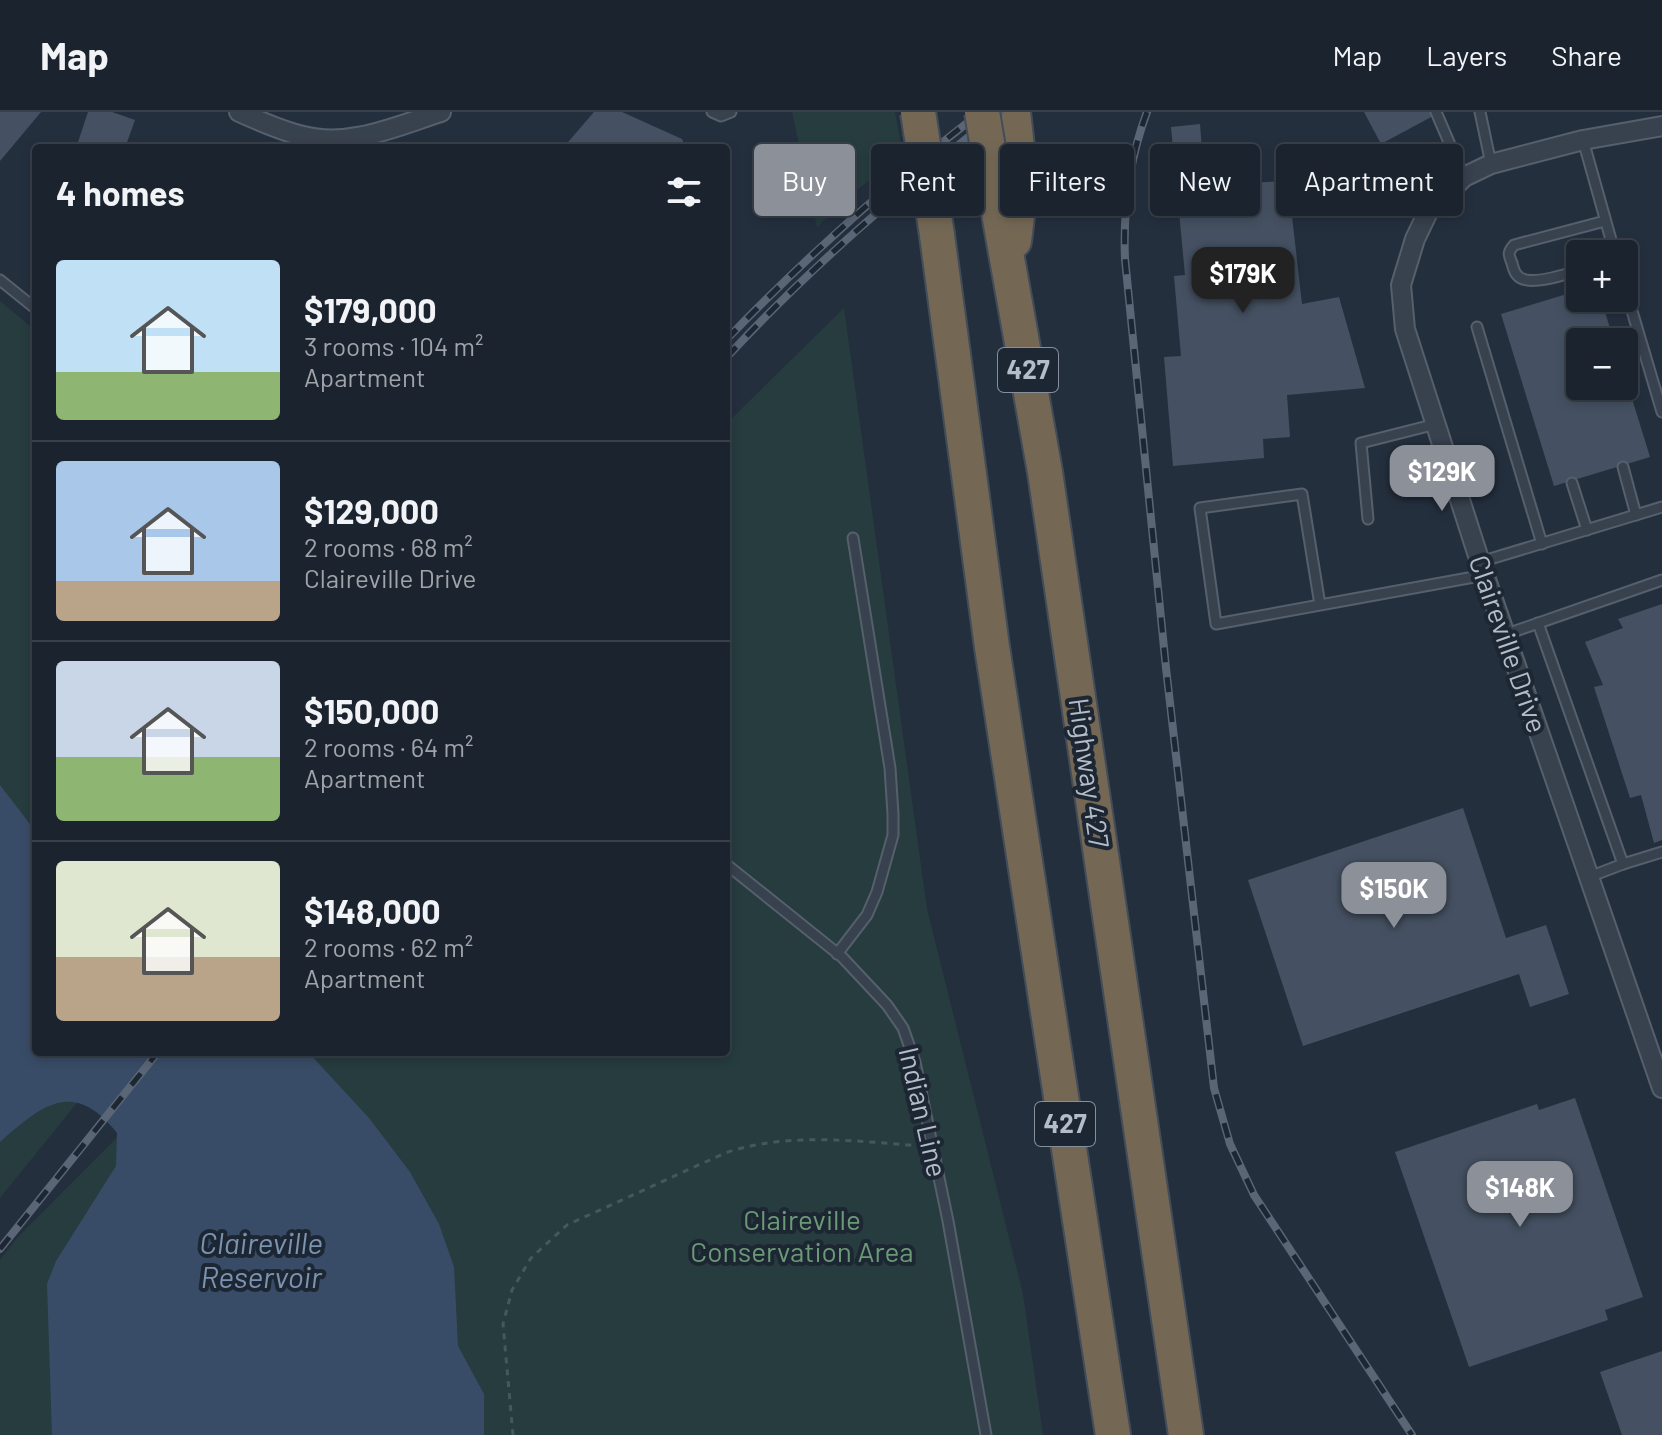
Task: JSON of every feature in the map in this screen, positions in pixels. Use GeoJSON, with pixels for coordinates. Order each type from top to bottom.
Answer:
{"type":"FeatureCollection","features":[{"type":"Feature","properties":{"kind":"highway","name":"427"},"geometry":{"type":"LineString","coordinates":[[918,112],[992,647],[1113,1435]]}},
{"type":"Feature","properties":{"kind":"highway","name":"Highway 427"},"geometry":{"type":"LineString","coordinates":[[982,112],[1000,166]]}},
{"type":"Feature","properties":{"kind":"highway"},"geometry":{"type":"LineString","coordinates":[[1011,144],[1013,112]]}},
{"type":"Feature","properties":{"kind":"highway","name":"Highway 427"},"geometry":{"type":"LineString","coordinates":[[1010,216],[1011,269],[1045,472],[1186,1435]]}},
{"type":"Feature","properties":{"kind":"street"},"geometry":{"type":"LineString","coordinates":[[239,112],[288,132],[323,139],[369,136],[441,112]]}},
{"type":"Feature","properties":{"kind":"street","name":"Claireville Drive"},"geometry":{"type":"LineString","coordinates":[[1661,1078],[1482,569],[1405,329],[1401,285],[1415,239],[1428,212],[1464,177],[1491,164],[1583,140],[1662,126]]}},
{"type":"Feature","properties":{"kind":"lane"},"geometry":{"type":"LineString","coordinates":[[712,112],[721,116],[731,112]]}},
{"type":"Feature","properties":{"kind":"lane"},"geometry":{"type":"LineString","coordinates":[[1436,112],[1464,177]]}},
{"type":"Feature","properties":{"kind":"lane"},"geometry":{"type":"LineString","coordinates":[[1480,112],[1491,164]]}},
{"type":"Feature","properties":{"kind":"lane"},"geometry":{"type":"LineString","coordinates":[[1583,140],[1611,240]]}},
{"type":"Feature","properties":{"kind":"lane"},"geometry":{"type":"LineString","coordinates":[[1566,274],[1548,279],[1523,279],[1516,275],[1510,250],[1514,245],[1605,221]]}},
{"type":"Feature","properties":{"kind":"lane"},"geometry":{"type":"LineString","coordinates":[[0,280],[32,306]]}},
{"type":"Feature","properties":{"kind":"lane"},"geometry":{"type":"LineString","coordinates":[[1632,312],[1662,412]]}},
{"type":"Feature","properties":{"kind":"lane"},"geometry":{"type":"LineString","coordinates":[[1477,327],[1542,544]]}},
{"type":"Feature","properties":{"kind":"lane"},"geometry":{"type":"LineString","coordinates":[[1368,519],[1361,443],[1436,424]]}},
{"type":"Feature","properties":{"kind":"lane"},"geometry":{"type":"LineString","coordinates":[[1623,467],[1636,515]]}},
{"type":"Feature","properties":{"kind":"lane"},"geometry":{"type":"LineString","coordinates":[[1572,483],[1587,530]]}},
{"type":"Feature","properties":{"kind":"lane"},"geometry":{"type":"LineString","coordinates":[[1320,605],[1302,494],[1200,508],[1216,624],[1320,605],[1482,569],[1542,544],[1662,507]]}},
{"type":"Feature","properties":{"kind":"lane"},"geometry":{"type":"LineString","coordinates":[[837,954],[867,915],[877,892],[893,835],[890,768],[853,538]]}},
{"type":"Feature","properties":{"kind":"lane"},"geometry":{"type":"LineString","coordinates":[[1504,635],[1662,580]]}},
{"type":"Feature","properties":{"kind":"lane"},"geometry":{"type":"LineString","coordinates":[[1538,623],[1623,864]]}},
{"type":"Feature","properties":{"kind":"lane"},"geometry":{"type":"LineString","coordinates":[[1589,877],[1662,852]]}},
{"type":"Feature","properties":{"kind":"lane","name":"Indian Line"},"geometry":{"type":"LineString","coordinates":[[730,867],[837,954],[887,1005],[903,1028],[915,1062],[986,1435]]}},
{"type":"Feature","properties":{"kind":"path"},"geometry":{"type":"LineString","coordinates":[[513,1435],[503,1338],[506,1307],[531,1258],[567,1225],[725,1153],[750,1145],[820,1139],[932,1146]]}},
{"type":"Feature","properties":{"kind":"green space"},"geometry":{"type":"Polygon","coordinates":[[[792,112],[895,112],[901,144],[871,144],[871,179],[855,192],[855,144],[799,144],[792,112]]]}},
{"type":"Feature","properties":{"kind":"green space"},"geometry":{"type":"Polygon","coordinates":[[[815,216],[829,216],[817,227],[815,216]]]}},
{"type":"Feature","properties":{"kind":"green space"},"geometry":{"type":"Polygon","coordinates":[[[0,301],[32,328],[32,1056],[115,1056],[0,1198],[0,301]]]}},
{"type":"Feature","properties":{"kind":"green space","name":"Claireville Conservation Area"},"geometry":{"type":"Polygon","coordinates":[[[844,308],[927,909],[1023,1294],[1043,1435],[0,1435],[0,1260],[17,1238],[198,1056],[730,1056],[730,420],[844,308]]]}},
{"type":"Feature","properties":{"kind":"water","name":"Claireville Reservoir"},"geometry":{"type":"Polygon","coordinates":[[[0,785],[32,827],[32,1056],[312,1056],[369,1118],[410,1172],[439,1224],[454,1267],[458,1346],[484,1394],[484,1435],[52,1435],[47,1284],[56,1261],[116,1166],[117,1133],[87,1106],[72,1102],[58,1103],[30,1117],[0,1142],[0,785]]]}},
{"type":"Feature","properties":{"kind":"building"},"geometry":{"type":"Polygon","coordinates":[[[0,112],[41,112],[0,161],[0,112]]]}},
{"type":"Feature","properties":{"kind":"building"},"geometry":{"type":"Polygon","coordinates":[[[88,112],[112,112],[135,120],[126,144],[77,144],[88,112]]]}},
{"type":"Feature","properties":{"kind":"building"},"geometry":{"type":"Polygon","coordinates":[[[594,112],[622,112],[682,139],[684,144],[566,144],[594,112]]]}},
{"type":"Feature","properties":{"kind":"building"},"geometry":{"type":"Polygon","coordinates":[[[1364,112],[1430,112],[1433,116],[1381,144],[1364,112]]]}},
{"type":"Feature","properties":{"kind":"building"},"geometry":{"type":"Polygon","coordinates":[[[1200,124],[1202,144],[1173,144],[1171,127],[1200,124]]]}},
{"type":"Feature","properties":{"kind":"building"},"geometry":{"type":"Polygon","coordinates":[[[1260,182],[1276,182],[1276,216],[1292,216],[1302,304],[1339,297],[1365,388],[1287,395],[1290,437],[1263,439],[1264,458],[1173,466],[1164,357],[1181,356],[1174,276],[1185,275],[1179,216],[1260,216],[1260,182]]]}},
{"type":"Feature","properties":{"kind":"building"},"geometry":{"type":"Polygon","coordinates":[[[1566,294],[1566,312],[1605,312],[1610,328],[1566,328],[1566,400],[1632,400],[1650,457],[1554,486],[1501,314],[1566,294]]]}},
{"type":"Feature","properties":{"kind":"building"},"geometry":{"type":"Polygon","coordinates":[[[1662,604],[1662,840],[1654,843],[1641,795],[1630,798],[1594,687],[1603,685],[1585,642],[1623,628],[1618,619],[1662,604]]]}},
{"type":"Feature","properties":{"kind":"building"},"geometry":{"type":"Polygon","coordinates":[[[1463,808],[1506,938],[1546,925],[1569,994],[1530,1007],[1519,974],[1303,1046],[1248,880],[1463,808]]]}},
{"type":"Feature","properties":{"kind":"building"},"geometry":{"type":"Polygon","coordinates":[[[1575,1098],[1643,1297],[1605,1310],[1608,1320],[1469,1367],[1395,1152],[1537,1104],[1539,1110],[1575,1098]]]}},
{"type":"Feature","properties":{"kind":"building"},"geometry":{"type":"Polygon","coordinates":[[[1662,1351],[1662,1435],[1622,1435],[1600,1372],[1662,1351]]]}},
{"type":"Feature","properties":{"kind":"railway"},"geometry":{"type":"LineString","coordinates":[[730,336],[849,222],[981,112]]}},
{"type":"Feature","properties":{"kind":"railway"},"geometry":{"type":"LineString","coordinates":[[730,354],[858,229],[1000,112]]}},
{"type":"Feature","properties":{"kind":"railway"},"geometry":{"type":"LineString","coordinates":[[1147,112],[1128,184],[1125,259],[1166,668],[1214,1088],[1230,1144],[1254,1195],[1412,1435]]}},
{"type":"Feature","properties":{"kind":"railway"},"geometry":{"type":"LineString","coordinates":[[0,1249],[155,1056]]}}]}
